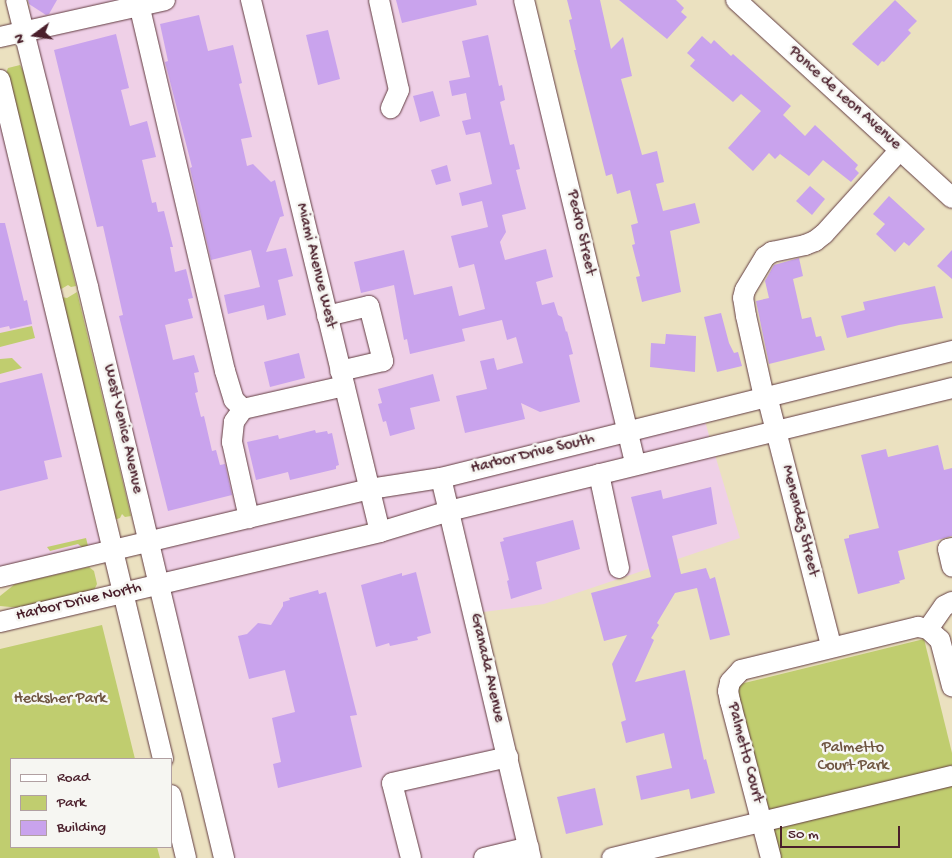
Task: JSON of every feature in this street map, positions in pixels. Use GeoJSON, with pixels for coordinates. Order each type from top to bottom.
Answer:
{"type":"FeatureCollection","features":[{"type":"Feature","properties":{"kind":"street","name":"West Venice Avenue"},"geometry":{"type":"LineString","coordinates":[[16,0],[88,287],[224,858]]}},
{"type":"Feature","properties":{"kind":"street"},"geometry":{"type":"LineString","coordinates":[[0,37],[139,3],[165,0]]}},
{"type":"Feature","properties":{"kind":"street","name":"Miami Avenue West"},"geometry":{"type":"LineString","coordinates":[[252,0],[380,532]]}},
{"type":"Feature","properties":{"kind":"street"},"geometry":{"type":"LineString","coordinates":[[379,0],[399,90],[391,108]]}},
{"type":"Feature","properties":{"kind":"street","name":"Pedro Street"},"geometry":{"type":"LineString","coordinates":[[524,0],[636,465]]}},
{"type":"Feature","properties":{"kind":"street","name":"Ponce de Leon Avenue"},"geometry":{"type":"LineString","coordinates":[[736,0],[952,198]]}},
{"type":"Feature","properties":{"kind":"street"},"geometry":{"type":"LineString","coordinates":[[139,3],[230,392],[243,410]]}},
{"type":"Feature","properties":{"kind":"street"},"geometry":{"type":"LineString","coordinates":[[0,80],[163,758]]}},
{"type":"Feature","properties":{"kind":"street","name":"Menendez Street"},"geometry":{"type":"LineString","coordinates":[[831,646],[766,396],[743,298],[745,290],[766,257],[772,252],[805,245],[815,241],[824,234],[900,150]]}},
{"type":"Feature","properties":{"kind":"street"},"geometry":{"type":"LineString","coordinates":[[248,518],[232,442],[234,422],[243,410],[342,378],[383,362],[369,306],[327,316]]}},
{"type":"Feature","properties":{"kind":"street","name":"Harbor Drive South"},"geometry":{"type":"LineString","coordinates":[[112,551],[370,489],[441,478],[952,351]]}},
{"type":"Feature","properties":{"kind":"street","name":"Harbor Drive South"},"geometry":{"type":"LineString","coordinates":[[159,584],[380,532],[449,511],[952,388]]}},
{"type":"Feature","properties":{"kind":"street"},"geometry":{"type":"LineString","coordinates":[[599,474],[619,568]]}},
{"type":"Feature","properties":{"kind":"street","name":"Granada Avenue"},"geometry":{"type":"LineString","coordinates":[[441,478],[530,853]]}},
{"type":"Feature","properties":{"kind":"street"},"geometry":{"type":"LineString","coordinates":[[952,548],[948,549],[952,567]]}},
{"type":"Feature","properties":{"kind":"street"},"geometry":{"type":"LineString","coordinates":[[0,578],[112,551]]}},
{"type":"Feature","properties":{"kind":"street","name":"Harbor Drive North"},"geometry":{"type":"LineString","coordinates":[[0,622],[159,584]]}},
{"type":"Feature","properties":{"kind":"street"},"geometry":{"type":"LineString","coordinates":[[952,602],[944,606],[928,629],[940,640],[952,686]]}},
{"type":"Feature","properties":{"kind":"street","name":"Palmetto Court"},"geometry":{"type":"LineString","coordinates":[[771,858],[730,701],[730,682],[741,670],[750,666],[905,628],[918,627],[928,629]]}},
{"type":"Feature","properties":{"kind":"street"},"geometry":{"type":"LineString","coordinates":[[411,858],[392,783],[508,756]]}},
{"type":"Feature","properties":{"kind":"street"},"geometry":{"type":"LineString","coordinates":[[612,858],[952,776]]}},
{"type":"Feature","properties":{"kind":"street"},"geometry":{"type":"LineString","coordinates":[[172,799],[186,858]]}},
{"type":"Feature","properties":{"kind":"street"},"geometry":{"type":"LineString","coordinates":[[484,858],[530,853]]}},
{"type":"Feature","properties":{"kind":"shaded area"},"geometry":{"type":"Polygon","coordinates":[[[29,0],[530,0],[627,424],[418,474],[156,532],[30,18],[29,0]]]}},
{"type":"Feature","properties":{"kind":"shaded area"},"geometry":{"type":"Polygon","coordinates":[[[0,120],[101,544],[0,569],[0,120]]]}},
{"type":"Feature","properties":{"kind":"shaded area"},"geometry":{"type":"Polygon","coordinates":[[[705,421],[710,439],[166,574],[160,548],[705,421]]]}},
{"type":"Feature","properties":{"kind":"shaded area"},"geometry":{"type":"Polygon","coordinates":[[[715,455],[740,538],[544,604],[468,614],[520,850],[490,858],[234,858],[170,590],[715,455]]]}},
{"type":"Feature","properties":{"kind":"green space"},"geometry":{"type":"Polygon","coordinates":[[[20,65],[25,74],[76,286],[71,287],[68,285],[58,291],[6,73],[8,68],[20,65]]]}},
{"type":"Feature","properties":{"kind":"green space"},"geometry":{"type":"Polygon","coordinates":[[[77,292],[131,516],[125,517],[122,514],[120,518],[114,520],[62,297],[67,298],[77,292]]]}},
{"type":"Feature","properties":{"kind":"green space"},"geometry":{"type":"Polygon","coordinates":[[[32,326],[35,338],[0,347],[0,333],[32,326]]]}},
{"type":"Feature","properties":{"kind":"green space"},"geometry":{"type":"Polygon","coordinates":[[[12,358],[22,368],[0,374],[0,359],[12,358]]]}},
{"type":"Feature","properties":{"kind":"green space"},"geometry":{"type":"Polygon","coordinates":[[[86,538],[88,546],[83,548],[78,544],[50,551],[47,547],[86,538]]]}},
{"type":"Feature","properties":{"kind":"green space"},"geometry":{"type":"Polygon","coordinates":[[[89,567],[94,571],[97,584],[94,590],[21,608],[0,606],[0,596],[15,584],[89,567]]]}},
{"type":"Feature","properties":{"kind":"green space","name":"Hecksher Park"},"geometry":{"type":"Polygon","coordinates":[[[102,625],[135,758],[10,758],[10,848],[157,848],[160,858],[0,858],[0,649],[102,625]]]}},
{"type":"Feature","properties":{"kind":"green space","name":"Palmetto Court Park"},"geometry":{"type":"Polygon","coordinates":[[[924,639],[952,753],[952,858],[778,858],[736,685],[924,639]]]}},
{"type":"Feature","properties":{"kind":"building"},"geometry":{"type":"Polygon","coordinates":[[[28,0],[57,0],[49,14],[46,15],[29,4],[28,0]]]}},
{"type":"Feature","properties":{"kind":"building"},"geometry":{"type":"Polygon","coordinates":[[[396,0],[476,0],[477,5],[402,23],[396,0]]]}},
{"type":"Feature","properties":{"kind":"building"},"geometry":{"type":"Polygon","coordinates":[[[567,0],[600,0],[611,49],[623,37],[632,76],[621,79],[642,155],[657,151],[664,182],[656,184],[663,211],[695,203],[700,223],[670,231],[681,292],[642,302],[636,277],[640,276],[632,245],[635,244],[631,225],[638,223],[630,190],[617,194],[612,174],[606,176],[574,50],[576,50],[569,20],[572,19],[567,0]]]}},
{"type":"Feature","properties":{"kind":"building"},"geometry":{"type":"Polygon","coordinates":[[[619,0],[676,0],[684,8],[681,12],[687,17],[667,39],[619,0]]]}},
{"type":"Feature","properties":{"kind":"building"},"geometry":{"type":"Polygon","coordinates":[[[895,0],[917,21],[908,30],[911,33],[878,66],[852,44],[895,0]]]}},
{"type":"Feature","properties":{"kind":"building"},"geometry":{"type":"Polygon","coordinates":[[[199,15],[208,51],[233,45],[242,83],[239,84],[252,137],[241,139],[247,166],[253,164],[271,182],[275,180],[284,216],[280,217],[266,252],[286,248],[293,276],[278,280],[286,315],[267,320],[264,305],[228,314],[224,295],[260,287],[251,250],[211,260],[190,168],[192,167],[165,62],[168,61],[160,24],[199,15]]]}},
{"type":"Feature","properties":{"kind":"building"},"geometry":{"type":"Polygon","coordinates":[[[328,30],[340,79],[318,85],[306,35],[328,30]]]}},
{"type":"Feature","properties":{"kind":"building"},"geometry":{"type":"Polygon","coordinates":[[[116,34],[129,88],[121,90],[130,126],[147,121],[156,157],[142,160],[152,203],[156,202],[158,212],[164,211],[173,247],[170,247],[175,272],[186,269],[193,298],[188,299],[193,318],[165,325],[173,360],[194,355],[199,372],[194,373],[198,392],[195,393],[201,417],[204,416],[212,451],[216,450],[220,465],[225,464],[232,495],[168,511],[119,316],[123,315],[103,226],[97,227],[54,50],[116,34]]]}},
{"type":"Feature","properties":{"kind":"building"},"geometry":{"type":"Polygon","coordinates":[[[488,35],[499,86],[502,85],[505,100],[500,102],[510,145],[514,144],[520,169],[516,170],[526,209],[502,215],[506,232],[500,242],[505,260],[546,249],[553,277],[536,282],[542,305],[554,302],[558,315],[562,317],[573,354],[569,355],[580,402],[540,412],[521,403],[525,419],[465,433],[456,396],[487,389],[480,361],[494,358],[497,370],[523,363],[516,337],[507,340],[502,320],[462,329],[465,341],[410,354],[407,339],[404,340],[394,285],[361,293],[354,262],[404,250],[414,295],[452,286],[459,316],[485,309],[474,264],[459,268],[451,236],[488,227],[482,201],[462,206],[459,193],[492,184],[480,132],[466,135],[462,121],[471,119],[466,93],[452,96],[449,81],[470,77],[462,41],[488,35]]]}},
{"type":"Feature","properties":{"kind":"building"},"geometry":{"type":"Polygon","coordinates":[[[702,36],[711,44],[714,40],[731,56],[733,54],[791,106],[783,115],[805,136],[815,125],[858,165],[855,169],[859,173],[851,182],[823,160],[809,176],[780,154],[775,159],[769,153],[753,171],[728,148],[761,111],[741,94],[733,102],[690,66],[695,60],[687,53],[702,36]]]}},
{"type":"Feature","properties":{"kind":"building"},"geometry":{"type":"Polygon","coordinates":[[[433,91],[440,116],[420,122],[413,96],[433,91]]]}},
{"type":"Feature","properties":{"kind":"building"},"geometry":{"type":"Polygon","coordinates":[[[447,165],[451,181],[436,185],[431,170],[447,165]]]}},
{"type":"Feature","properties":{"kind":"building"},"geometry":{"type":"Polygon","coordinates":[[[810,186],[825,199],[812,215],[796,201],[810,186]]]}},
{"type":"Feature","properties":{"kind":"building"},"geometry":{"type":"Polygon","coordinates":[[[889,196],[925,229],[909,246],[904,242],[895,252],[876,234],[885,224],[873,214],[889,196]]]}},
{"type":"Feature","properties":{"kind":"building"},"geometry":{"type":"Polygon","coordinates":[[[0,223],[5,223],[24,301],[27,300],[32,324],[10,329],[9,326],[0,328],[0,223]]]}},
{"type":"Feature","properties":{"kind":"building"},"geometry":{"type":"Polygon","coordinates":[[[952,250],[952,279],[937,266],[952,250]]]}},
{"type":"Feature","properties":{"kind":"building"},"geometry":{"type":"Polygon","coordinates":[[[799,258],[803,276],[793,279],[802,319],[811,317],[816,337],[821,336],[825,350],[769,364],[756,301],[769,298],[765,281],[774,265],[799,258]]]}},
{"type":"Feature","properties":{"kind":"building"},"geometry":{"type":"Polygon","coordinates":[[[935,286],[943,318],[899,325],[847,338],[841,316],[865,310],[863,302],[935,286]]]}},
{"type":"Feature","properties":{"kind":"building"},"geometry":{"type":"Polygon","coordinates":[[[721,313],[729,343],[734,353],[738,352],[742,366],[717,372],[704,317],[721,313]]]}},
{"type":"Feature","properties":{"kind":"building"},"geometry":{"type":"Polygon","coordinates":[[[666,334],[696,336],[695,372],[650,367],[651,343],[665,344],[666,334]]]}},
{"type":"Feature","properties":{"kind":"building"},"geometry":{"type":"Polygon","coordinates":[[[299,353],[305,378],[270,387],[264,362],[299,353]]]}},
{"type":"Feature","properties":{"kind":"building"},"geometry":{"type":"Polygon","coordinates":[[[42,373],[62,457],[44,461],[48,479],[0,491],[0,383],[42,373]]]}},
{"type":"Feature","properties":{"kind":"building"},"geometry":{"type":"Polygon","coordinates":[[[433,374],[440,401],[410,408],[415,429],[390,436],[386,421],[383,422],[378,404],[382,403],[378,389],[433,374]]]}},
{"type":"Feature","properties":{"kind":"building"},"geometry":{"type":"Polygon","coordinates":[[[315,430],[316,433],[327,431],[328,434],[332,433],[339,465],[336,466],[336,469],[290,480],[288,472],[256,480],[247,442],[278,435],[279,439],[315,430]]]}},
{"type":"Feature","properties":{"kind":"building"},"geometry":{"type":"Polygon","coordinates":[[[938,445],[944,470],[952,468],[952,536],[898,551],[905,579],[899,581],[900,583],[858,594],[844,539],[849,538],[849,535],[879,528],[861,455],[886,449],[888,457],[938,445]]]}},
{"type":"Feature","properties":{"kind":"building"},"geometry":{"type":"Polygon","coordinates":[[[711,487],[717,524],[672,536],[681,574],[706,568],[710,579],[715,577],[730,635],[710,640],[697,588],[675,593],[657,623],[659,625],[651,638],[654,640],[635,682],[685,670],[704,760],[706,759],[715,793],[691,799],[689,789],[641,800],[636,776],[672,768],[664,733],[626,743],[621,722],[626,720],[612,664],[627,635],[604,641],[591,593],[651,577],[631,497],[661,490],[663,499],[711,487]]]}},
{"type":"Feature","properties":{"kind":"building"},"geometry":{"type":"Polygon","coordinates":[[[573,520],[580,549],[536,562],[542,589],[511,599],[507,581],[509,580],[500,542],[504,541],[503,538],[573,520]]]}},
{"type":"Feature","properties":{"kind":"building"},"geometry":{"type":"Polygon","coordinates":[[[416,572],[431,633],[417,637],[418,640],[390,646],[389,643],[376,647],[361,585],[402,573],[402,576],[416,572]]]}},
{"type":"Feature","properties":{"kind":"building"},"geometry":{"type":"Polygon","coordinates":[[[318,590],[319,594],[326,592],[357,715],[350,716],[362,767],[278,788],[273,764],[281,762],[272,718],[295,712],[285,670],[249,679],[238,636],[247,634],[258,623],[271,625],[283,606],[283,602],[290,600],[289,598],[318,590]]]}},
{"type":"Feature","properties":{"kind":"building"},"geometry":{"type":"Polygon","coordinates":[[[595,788],[603,825],[566,834],[557,797],[595,788]]]}}]}
